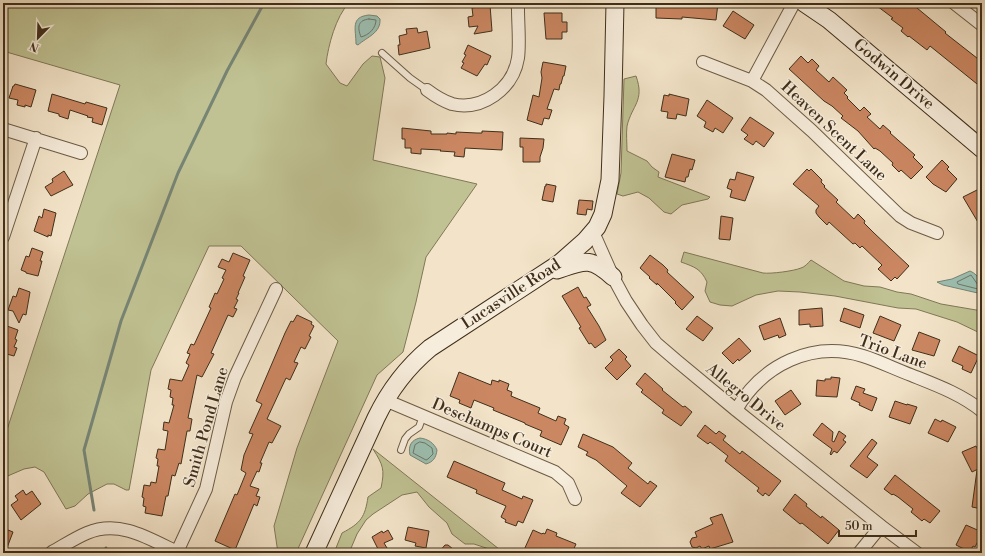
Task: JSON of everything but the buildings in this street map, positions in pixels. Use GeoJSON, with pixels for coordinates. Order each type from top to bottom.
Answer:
{"type":"FeatureCollection","features":[{"type":"Feature","properties":{"kind":"street"},"geometry":{"type":"LineString","coordinates":[[427,90],[443,100],[459,105],[471,105],[481,102],[499,93],[504,88],[512,74],[518,59],[517,3]]}},
{"type":"Feature","properties":{"kind":"street","name":"Lucasville Road"},"geometry":{"type":"LineString","coordinates":[[314,553],[385,400],[398,380],[416,360],[430,348],[543,274],[568,256],[594,232],[603,214],[610,180],[615,3]]}},
{"type":"Feature","properties":{"kind":"street"},"geometry":{"type":"LineString","coordinates":[[752,81],[794,3]]}},
{"type":"Feature","properties":{"kind":"street","name":"Godwin Drive"},"geometry":{"type":"LineString","coordinates":[[804,3],[829,20],[982,148]]}},
{"type":"Feature","properties":{"kind":"street"},"geometry":{"type":"LineString","coordinates":[[954,3],[982,25]]}},
{"type":"Feature","properties":{"kind":"street","name":"Heaven Scent Lane"},"geometry":{"type":"LineString","coordinates":[[703,62],[752,81],[766,90],[900,216],[911,223],[937,233]]}},
{"type":"Feature","properties":{"kind":"street"},"geometry":{"type":"LineString","coordinates":[[3,128],[81,153]]}},
{"type":"Feature","properties":{"kind":"street"},"geometry":{"type":"LineString","coordinates":[[3,236],[36,138]]}},
{"type":"Feature","properties":{"kind":"street","name":"Allegro Drive"},"geometry":{"type":"LineString","coordinates":[[594,232],[613,277],[642,325],[656,343],[736,410],[917,553]]}},
{"type":"Feature","properties":{"kind":"street"},"geometry":{"type":"LineString","coordinates":[[543,274],[572,264],[589,262],[596,263],[613,277]]}},
{"type":"Feature","properties":{"kind":"street","name":"Smith Pond Lane"},"geometry":{"type":"LineString","coordinates":[[178,553],[206,489],[225,407],[235,377],[276,289]]}},
{"type":"Feature","properties":{"kind":"street","name":"Trio Lane"},"geometry":{"type":"LineString","coordinates":[[736,410],[750,389],[763,376],[777,366],[793,358],[823,351],[843,352],[862,356],[957,394],[982,411]]}},
{"type":"Feature","properties":{"kind":"street","name":"Deschamps Court"},"geometry":{"type":"LineString","coordinates":[[385,400],[555,472],[568,483],[575,499]]}},
{"type":"Feature","properties":{"kind":"street"},"geometry":{"type":"LineString","coordinates":[[859,553],[881,526]]}},
{"type":"Feature","properties":{"kind":"street"},"geometry":{"type":"LineString","coordinates":[[52,552],[87,532],[98,529],[112,528],[130,530],[178,553]]}},
{"type":"Feature","properties":{"kind":"lane"},"geometry":{"type":"LineString","coordinates":[[382,53],[410,78],[427,90]]}},
{"type":"Feature","properties":{"kind":"lane"},"geometry":{"type":"LineString","coordinates":[[401,450],[405,438],[419,427],[424,416]]}},
{"type":"Feature","properties":{"kind":"green space"},"geometry":{"type":"Polygon","coordinates":[[[3,3],[349,3],[340,15],[333,32],[326,64],[340,83],[347,86],[363,64],[372,56],[380,57],[385,78],[373,160],[477,184],[426,257],[403,352],[377,375],[296,553],[278,553],[274,526],[297,448],[338,341],[241,246],[209,246],[151,370],[129,490],[114,484],[107,484],[88,494],[75,506],[66,509],[44,472],[35,467],[24,469],[3,478],[3,442],[120,85],[3,51],[3,3]]]}},
{"type":"Feature","properties":{"kind":"green space"},"geometry":{"type":"Polygon","coordinates":[[[636,76],[639,91],[637,102],[627,126],[627,151],[647,161],[659,172],[658,177],[710,197],[708,199],[682,205],[671,214],[664,212],[649,198],[638,192],[623,196],[617,194],[621,173],[624,79],[636,76]]]}},
{"type":"Feature","properties":{"kind":"green space"},"geometry":{"type":"Polygon","coordinates":[[[684,252],[763,273],[777,273],[798,269],[804,267],[811,260],[844,281],[911,294],[941,304],[982,311],[982,334],[957,322],[916,309],[898,308],[835,296],[800,292],[778,291],[756,295],[732,306],[720,305],[710,302],[705,291],[707,282],[700,271],[681,262],[684,252]]]}},
{"type":"Feature","properties":{"kind":"green space"},"geometry":{"type":"Polygon","coordinates":[[[373,449],[504,553],[495,553],[489,549],[474,544],[465,544],[452,534],[447,523],[429,507],[417,492],[402,495],[366,520],[357,534],[349,553],[333,553],[342,533],[354,526],[361,519],[368,497],[381,488],[383,476],[382,467],[373,449]]]}},
{"type":"Feature","properties":{"kind":"water"},"geometry":{"type":"Polygon","coordinates":[[[369,15],[377,16],[380,19],[380,24],[373,34],[358,45],[356,44],[355,25],[359,18],[369,15]]]}},
{"type":"Feature","properties":{"kind":"water"},"geometry":{"type":"Polygon","coordinates":[[[970,271],[976,275],[980,281],[982,294],[943,285],[937,282],[952,279],[970,271]]]}},
{"type":"Feature","properties":{"kind":"water"},"geometry":{"type":"Polygon","coordinates":[[[420,438],[426,439],[434,445],[437,450],[434,459],[426,464],[410,455],[409,449],[412,442],[420,438]]]}},
{"type":"Feature","properties":{"kind":"waterway"},"geometry":{"type":"LineString","coordinates":[[94,510],[84,450],[121,321],[178,173],[227,71],[264,3]]}},
{"type":"Feature","properties":{"kind":"waterway"},"geometry":{"type":"LineString","coordinates":[[106,548],[107,553]]}}]}
